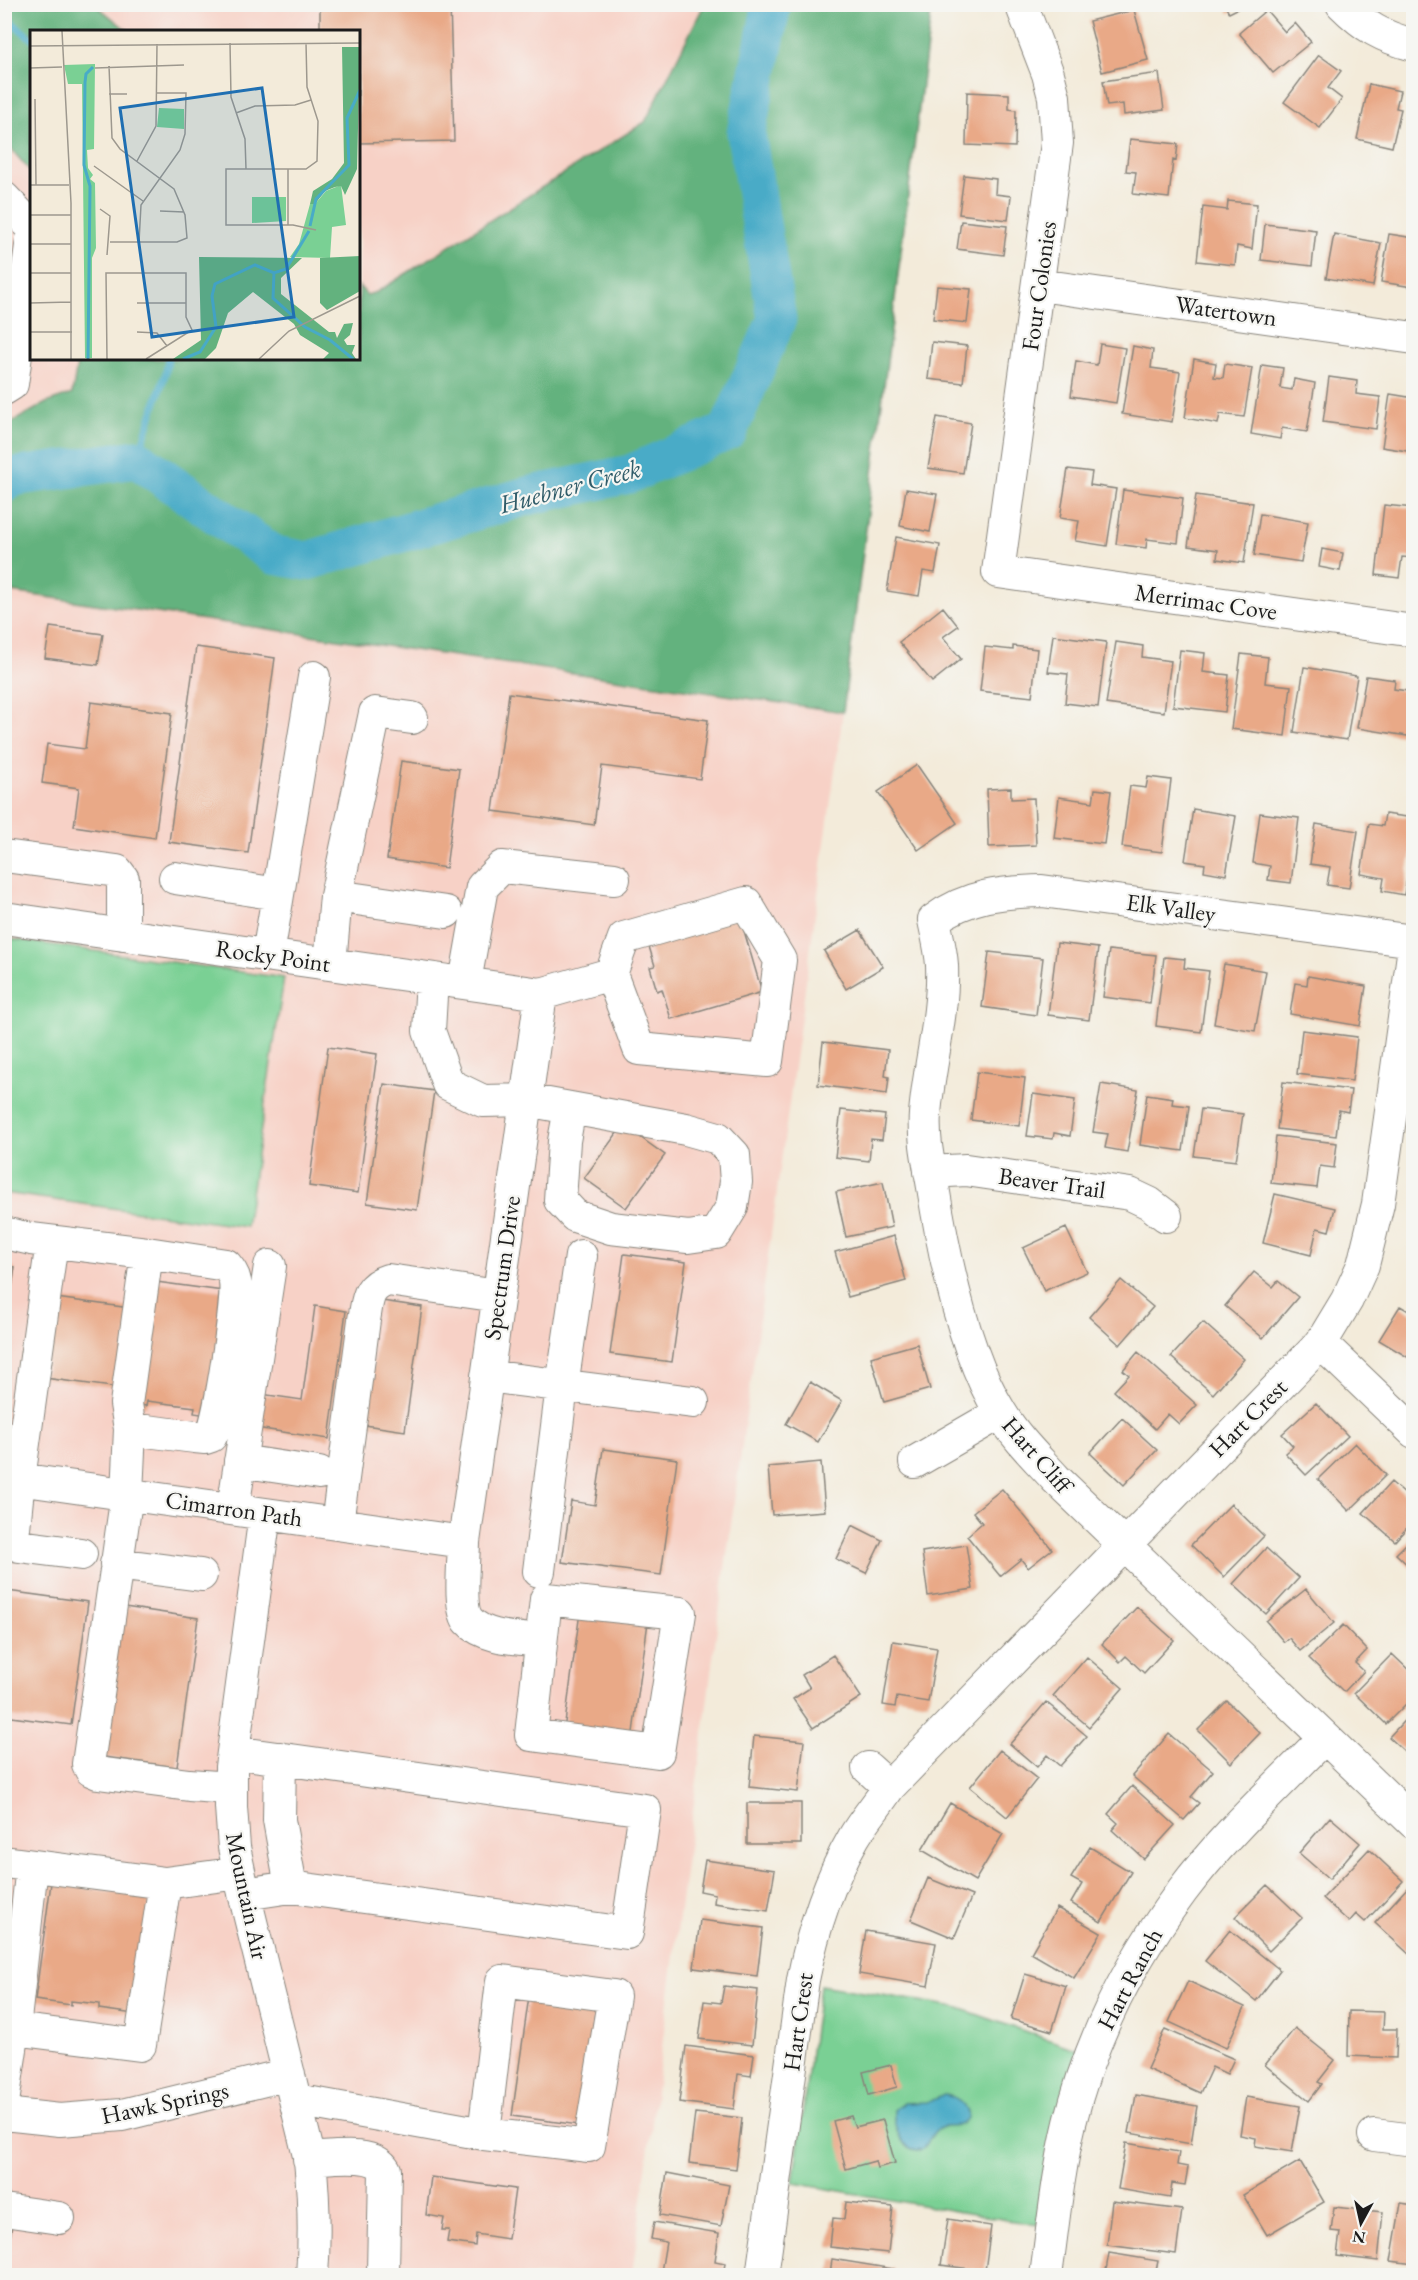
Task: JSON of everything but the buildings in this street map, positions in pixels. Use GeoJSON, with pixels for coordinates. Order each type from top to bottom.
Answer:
{"type":"FeatureCollection","features":[{"type":"Feature","properties":{"kind":"street"},"geometry":{"type":"LineString","coordinates":[[1342,4],[1361,23],[1389,39],[1413,45]]}},
{"type":"Feature","properties":{"kind":"street","name":"Four Colonies"},"geometry":{"type":"LineString","coordinates":[[998,573],[1055,166],[1057,120],[1048,74],[1021,5]]}},
{"type":"Feature","properties":{"kind":"street"},"geometry":{"type":"LineString","coordinates":[[4,198],[30,225]]}},
{"type":"Feature","properties":{"kind":"street"},"geometry":{"type":"LineString","coordinates":[[4,389],[12,384],[30,254]]}},
{"type":"Feature","properties":{"kind":"street","name":"Watertown"},"geometry":{"type":"LineString","coordinates":[[1039,285],[1413,338]]}},
{"type":"Feature","properties":{"kind":"street","name":"Merrimac Cove"},"geometry":{"type":"LineString","coordinates":[[998,573],[1413,631]]}},
{"type":"Feature","properties":{"kind":"street"},"geometry":{"type":"LineString","coordinates":[[268,955],[314,677]]}},
{"type":"Feature","properties":{"kind":"street"},"geometry":{"type":"LineString","coordinates":[[330,964],[336,896],[375,713],[412,718]]}},
{"type":"Feature","properties":{"kind":"street"},"geometry":{"type":"LineString","coordinates":[[4,856],[117,871],[123,879],[123,935]]}},
{"type":"Feature","properties":{"kind":"street"},"geometry":{"type":"LineString","coordinates":[[465,982],[482,887],[502,867],[614,879]]}},
{"type":"Feature","properties":{"kind":"street"},"geometry":{"type":"LineString","coordinates":[[175,878],[278,894]]}},
{"type":"Feature","properties":{"kind":"street","name":"Elk Valley"},"geometry":{"type":"LineString","coordinates":[[934,920],[951,907],[981,896],[1008,891],[1042,891],[1413,941]]}},
{"type":"Feature","properties":{"kind":"street"},"geometry":{"type":"LineString","coordinates":[[336,896],[446,912]]}},
{"type":"Feature","properties":{"kind":"street"},"geometry":{"type":"LineString","coordinates":[[746,903],[780,960],[767,1061],[639,1049],[612,974],[624,938],[746,903]]}},
{"type":"Feature","properties":{"kind":"street","name":"Rocky Point"},"geometry":{"type":"LineString","coordinates":[[4,918],[541,994]]}},
{"type":"Feature","properties":{"kind":"street","name":"Hart Cliff"},"geometry":{"type":"LineString","coordinates":[[934,920],[942,963],[942,998],[925,1115],[925,1144],[938,1220],[957,1299],[977,1366],[1000,1413],[1021,1442],[1123,1545],[1413,1823]]}},
{"type":"Feature","properties":{"kind":"street","name":"Hart Crest"},"geometry":{"type":"LineString","coordinates":[[762,2276],[810,1942],[837,1868],[856,1834],[878,1778],[1123,1545],[1321,1343],[1347,1300],[1363,1265],[1378,1204],[1413,947]]}},
{"type":"Feature","properties":{"kind":"street"},"geometry":{"type":"LineString","coordinates":[[541,994],[612,974]]}},
{"type":"Feature","properties":{"kind":"street"},"geometry":{"type":"LineString","coordinates":[[432,979],[429,1031],[448,1084],[483,1101],[526,1100],[570,1107],[686,1129],[718,1138],[734,1155],[736,1182],[732,1207],[716,1233],[688,1237],[611,1228],[575,1216],[560,1200],[561,1162],[570,1107]]}},
{"type":"Feature","properties":{"kind":"street","name":"Spectrum Drive"},"geometry":{"type":"LineString","coordinates":[[541,994],[464,1542],[464,1607],[469,1621],[487,1632],[541,1641]]}},
{"type":"Feature","properties":{"kind":"street","name":"Beaver Trail"},"geometry":{"type":"LineString","coordinates":[[930,1172],[966,1170],[1130,1194],[1149,1203],[1166,1216]]}},
{"type":"Feature","properties":{"kind":"street"},"geometry":{"type":"LineString","coordinates":[[4,1233],[52,1242],[226,1265],[235,1281],[234,1311],[214,1430],[211,1436],[195,1437],[130,1429]]}},
{"type":"Feature","properties":{"kind":"street"},"geometry":{"type":"LineString","coordinates":[[52,1242],[16,1418],[12,1478],[14,1538],[19,1546],[81,1554]]}},
{"type":"Feature","properties":{"kind":"street"},"geometry":{"type":"LineString","coordinates":[[147,1253],[126,1404],[130,1429],[127,1494],[88,1764],[91,1770],[98,1773],[231,1788]]}},
{"type":"Feature","properties":{"kind":"street"},"geometry":{"type":"LineString","coordinates":[[539,1571],[581,1256]]}},
{"type":"Feature","properties":{"kind":"street"},"geometry":{"type":"LineString","coordinates":[[233,1509],[270,1266]]}},
{"type":"Feature","properties":{"kind":"street"},"geometry":{"type":"LineString","coordinates":[[337,1524],[364,1320],[370,1292],[376,1284],[388,1280],[498,1296]]}},
{"type":"Feature","properties":{"kind":"street"},"geometry":{"type":"LineString","coordinates":[[1321,1343],[1413,1432]]}},
{"type":"Feature","properties":{"kind":"street"},"geometry":{"type":"LineString","coordinates":[[487,1376],[693,1402]]}},
{"type":"Feature","properties":{"kind":"street"},"geometry":{"type":"LineString","coordinates":[[915,1462],[1000,1413]]}},
{"type":"Feature","properties":{"kind":"street"},"geometry":{"type":"LineString","coordinates":[[240,1461],[319,1473]]}},
{"type":"Feature","properties":{"kind":"street","name":"Cimarron Path"},"geometry":{"type":"LineString","coordinates":[[12,1478],[464,1542]]}},
{"type":"Feature","properties":{"kind":"street","name":"Mountain Air"},"geometry":{"type":"LineString","coordinates":[[265,1514],[232,1752],[234,1846],[309,2159],[315,2210],[312,2276]]}},
{"type":"Feature","properties":{"kind":"street"},"geometry":{"type":"LineString","coordinates":[[116,1564],[201,1575]]}},
{"type":"Feature","properties":{"kind":"street"},"geometry":{"type":"LineString","coordinates":[[546,1599],[680,1613],[658,1752],[531,1735],[541,1641],[546,1599]]}},
{"type":"Feature","properties":{"kind":"street","name":"Hart Ranch"},"geometry":{"type":"LineString","coordinates":[[1046,2276],[1058,2186],[1070,2122],[1089,2060],[1114,2000],[1146,1943],[1183,1890],[1226,1840],[1324,1738]]}},
{"type":"Feature","properties":{"kind":"street"},"geometry":{"type":"LineString","coordinates":[[4,2096],[18,1864],[165,1883],[242,1883],[291,1887],[627,1933],[645,1810],[232,1752]]}},
{"type":"Feature","properties":{"kind":"street"},"geometry":{"type":"LineString","coordinates":[[280,1758],[279,1820],[291,1887]]}},
{"type":"Feature","properties":{"kind":"street"},"geometry":{"type":"LineString","coordinates":[[9,2028],[140,2045],[165,1883]]}},
{"type":"Feature","properties":{"kind":"street"},"geometry":{"type":"LineString","coordinates":[[292,2087],[484,2134],[589,2146],[614,1996],[502,1981],[484,2134]]}},
{"type":"Feature","properties":{"kind":"street","name":"Hawk Springs"},"geometry":{"type":"LineString","coordinates":[[4,2114],[60,2120],[91,2119],[292,2087]]}},
{"type":"Feature","properties":{"kind":"street"},"geometry":{"type":"LineString","coordinates":[[1374,2135],[1413,2140]]}},
{"type":"Feature","properties":{"kind":"street"},"geometry":{"type":"LineString","coordinates":[[309,2159],[370,2157],[381,2163],[385,2170],[383,2272]]}},
{"type":"Feature","properties":{"kind":"street"},"geometry":{"type":"LineString","coordinates":[[4,2210],[59,2218]]}},
{"type":"Feature","properties":{"kind":"shaded area"},"geometry":{"type":"Polygon","coordinates":[[[5,5],[704,5],[646,122],[377,292],[360,298],[360,30],[30,30],[30,360],[176,360],[46,403],[5,426],[5,5]]]}},
{"type":"Feature","properties":{"kind":"shaded area"},"geometry":{"type":"Polygon","coordinates":[[[5,591],[843,712],[720,1605],[632,2275],[5,2276],[5,591]]]}},
{"type":"Feature","properties":{"kind":"green space"},"geometry":{"type":"Polygon","coordinates":[[[5,4],[96,5],[127,30],[30,30],[30,171],[5,142],[5,4]]]}},
{"type":"Feature","properties":{"kind":"green space"},"geometry":{"type":"Polygon","coordinates":[[[704,5],[932,5],[843,712],[5,591],[5,426],[46,403],[72,394],[78,360],[360,360],[360,287],[367,295],[377,292],[645,122],[704,5]]]}},
{"type":"Feature","properties":{"kind":"green space"},"geometry":{"type":"Polygon","coordinates":[[[5,938],[284,978],[246,1227],[5,1193],[5,938]]]}},
{"type":"Feature","properties":{"kind":"green space"},"geometry":{"type":"Polygon","coordinates":[[[820,1985],[956,2007],[1078,2050],[1037,2225],[793,2183],[820,1985]]]}},
{"type":"Feature","properties":{"kind":"water"},"geometry":{"type":"Polygon","coordinates":[[[944,2095],[959,2101],[966,2109],[967,2114],[963,2123],[937,2130],[923,2149],[910,2148],[900,2138],[897,2131],[894,2110],[903,2103],[929,2102],[944,2095]]]}},
{"type":"Feature","properties":{"kind":"waterway","name":"Huebner Creek"},"geometry":{"type":"LineString","coordinates":[[4,484],[12,477],[137,459],[274,555],[307,561],[527,496],[630,474],[728,431],[777,319],[746,133],[772,4]]}},
{"type":"Feature","properties":{"kind":"waterway"},"geometry":{"type":"LineString","coordinates":[[4,16],[30,37]]}},
{"type":"Feature","properties":{"kind":"waterway"},"geometry":{"type":"LineString","coordinates":[[137,459],[166,372],[168,360]]}}]}
